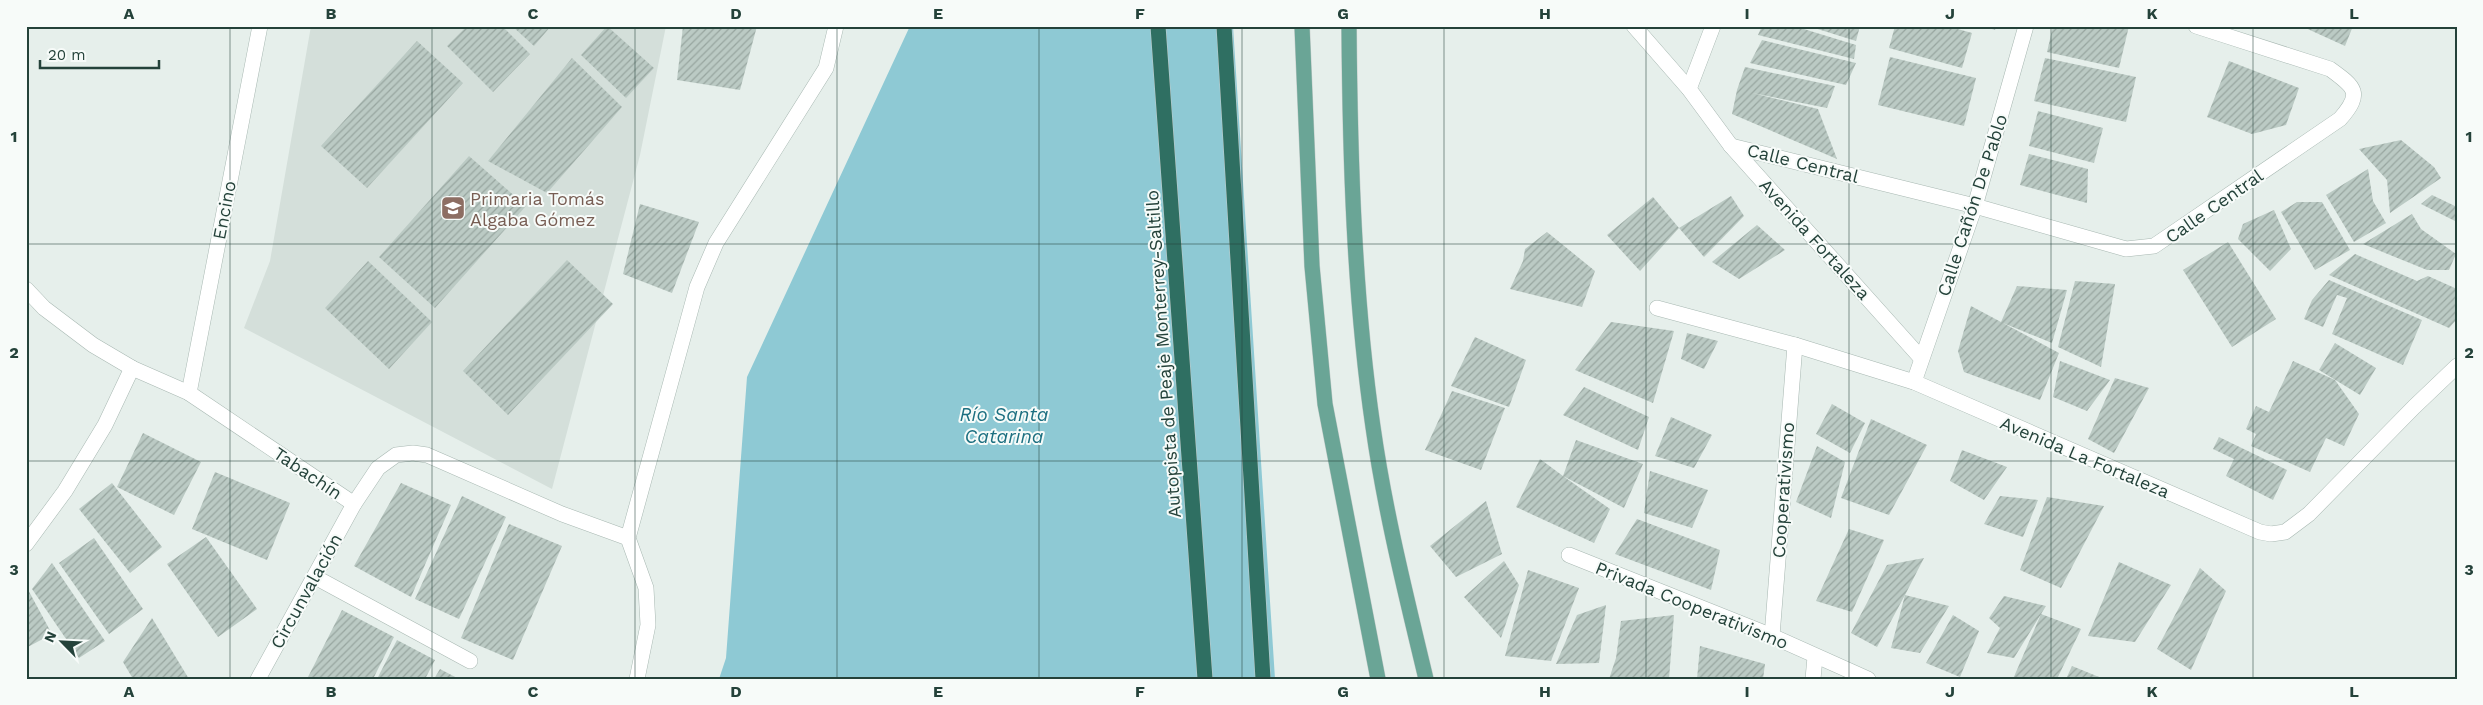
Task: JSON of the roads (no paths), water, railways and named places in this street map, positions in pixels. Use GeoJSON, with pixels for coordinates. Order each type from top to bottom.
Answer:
{"type":"FeatureCollection","features":[{"type":"Feature","properties":{"kind":"highway","name":"Autopista de Peaje Monterrey-Saltillo"},"geometry":{"type":"LineString","coordinates":[[1158,26],[1205,679]]}},
{"type":"Feature","properties":{"kind":"highway"},"geometry":{"type":"LineString","coordinates":[[1224,26],[1264,679]]}},
{"type":"Feature","properties":{"kind":"main road"},"geometry":{"type":"LineString","coordinates":[[1302,26],[1312,266],[1325,404],[1378,679]]}},
{"type":"Feature","properties":{"kind":"main road"},"geometry":{"type":"LineString","coordinates":[[1349,26],[1352,173],[1362,329],[1372,426],[1391,533],[1426,679]]}},
{"type":"Feature","properties":{"kind":"street","name":"Encino"},"geometry":{"type":"LineString","coordinates":[[189,393],[260,26]]}},
{"type":"Feature","properties":{"kind":"street"},"geometry":{"type":"LineString","coordinates":[[637,679],[648,625],[646,588],[628,538],[696,287],[716,243],[826,68],[836,26]]}},
{"type":"Feature","properties":{"kind":"street","name":"Avenida Fortaleza"},"geometry":{"type":"LineString","coordinates":[[1634,26],[1689,89],[1731,146],[1921,358]]}},
{"type":"Feature","properties":{"kind":"street"},"geometry":{"type":"LineString","coordinates":[[1689,89],[1713,26]]}},
{"type":"Feature","properties":{"kind":"street","name":"Calle Cañón De Pablo"},"geometry":{"type":"LineString","coordinates":[[1914,382],[1975,206],[2026,26]]}},
{"type":"Feature","properties":{"kind":"street","name":"Calle Central"},"geometry":{"type":"LineString","coordinates":[[1731,146],[1975,206],[2126,249],[2154,246],[2340,119],[2352,105],[2355,98],[2354,90],[2346,80],[2330,69],[2196,26]]}},
{"type":"Feature","properties":{"kind":"street","name":"Tabachín"},"geometry":{"type":"LineString","coordinates":[[26,289],[51,314],[93,345],[132,368],[189,393],[354,504],[378,468],[396,455],[413,453],[427,455],[562,514],[628,538]]}},
{"type":"Feature","properties":{"kind":"street","name":"Avenida La Fortaleza"},"geometry":{"type":"LineString","coordinates":[[1657,308],[1794,345],[1914,382],[2260,532],[2271,534],[2285,532],[2309,514],[2457,366]]}},
{"type":"Feature","properties":{"kind":"street","name":"Cooperativismo"},"geometry":{"type":"LineString","coordinates":[[1772,636],[1794,345]]}},
{"type":"Feature","properties":{"kind":"street"},"geometry":{"type":"LineString","coordinates":[[26,544],[65,492],[105,425],[132,368]]}},
{"type":"Feature","properties":{"kind":"street","name":"Circunvalación"},"geometry":{"type":"LineString","coordinates":[[258,679],[354,504]]}},
{"type":"Feature","properties":{"kind":"street","name":"Privada Cooperativismo"},"geometry":{"type":"LineString","coordinates":[[1569,555],[1772,636],[1815,657],[1868,679]]}},
{"type":"Feature","properties":{"kind":"street"},"geometry":{"type":"LineString","coordinates":[[315,577],[470,662]]}},
{"type":"Feature","properties":{"kind":"street"},"geometry":{"type":"LineString","coordinates":[[1812,679],[1815,657]]}},
{"type":"Feature","properties":{"kind":"water","name":"Río Santa Catarina"},"geometry":{"type":"Polygon","coordinates":[[[910,26],[1233,26],[1275,679],[719,679],[726,658],[747,377],[910,26]]]}},
{"type":"Feature","properties":{"kind":"place","name":"Primaria Tomás Algaba Gómez"},"geometry":{"type":"Point","coordinates":[453,208]}}]}
